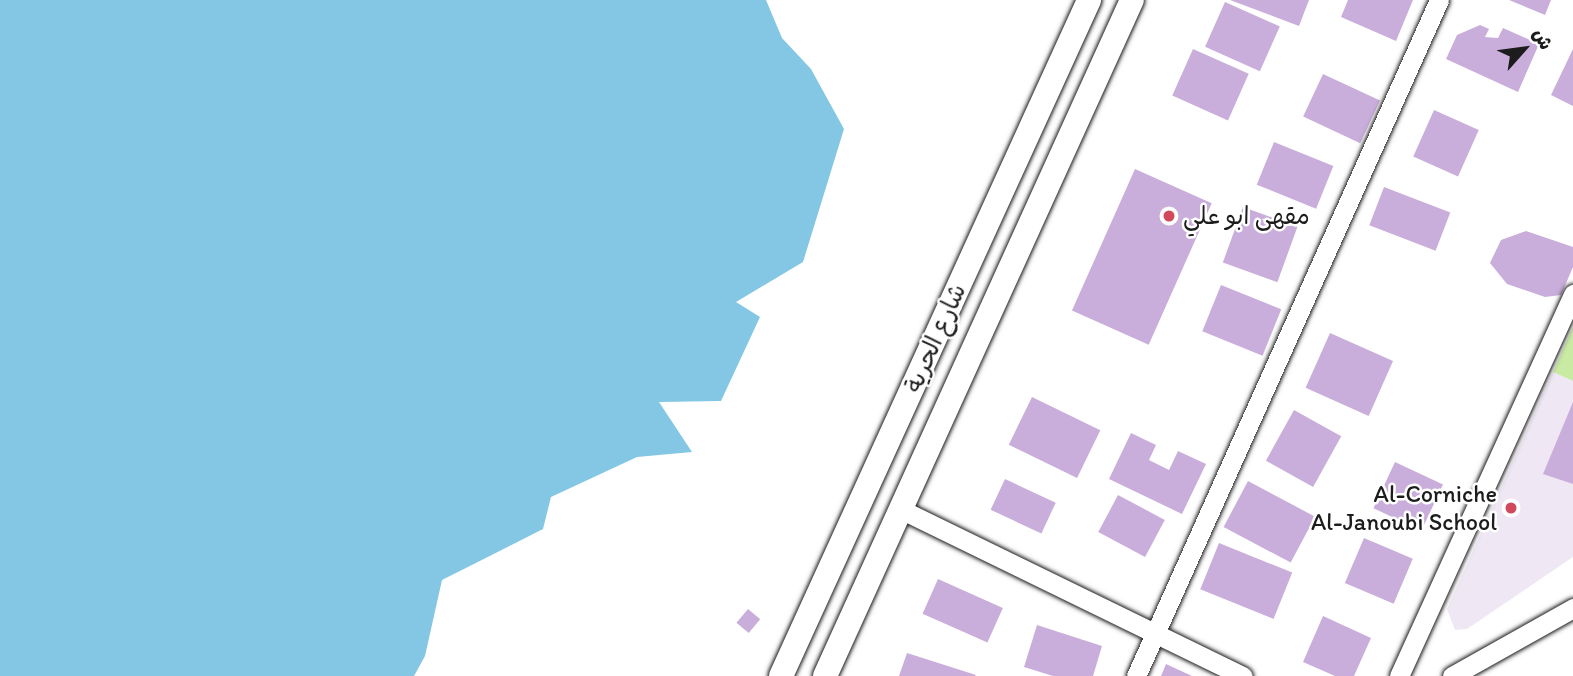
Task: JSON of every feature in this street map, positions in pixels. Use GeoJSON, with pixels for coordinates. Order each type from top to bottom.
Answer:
{"type":"FeatureCollection","features":[{"type":"Feature","properties":{"kind":"street","name":"شارع الحرية"},"geometry":{"type":"LineString","coordinates":[[780,676],[1089,0]]}},
{"type":"Feature","properties":{"kind":"street","name":"شارع الحرية"},"geometry":{"type":"LineString","coordinates":[[825,676],[1132,0]]}},
{"type":"Feature","properties":{"kind":"street"},"geometry":{"type":"LineString","coordinates":[[1136,676],[1439,0]]}},
{"type":"Feature","properties":{"kind":"street"},"geometry":{"type":"LineString","coordinates":[[1399,676],[1573,294]]}},
{"type":"Feature","properties":{"kind":"street"},"geometry":{"type":"LineString","coordinates":[[902,510],[1243,676]]}},
{"type":"Feature","properties":{"kind":"street"},"geometry":{"type":"LineString","coordinates":[[1452,676],[1573,608]]}},
{"type":"Feature","properties":{"kind":"shaded area"},"geometry":{"type":"Polygon","coordinates":[[[1553,372],[1573,381],[1573,557],[1467,629],[1455,630],[1447,609],[1553,372]]]}},
{"type":"Feature","properties":{"kind":"green space"},"geometry":{"type":"Polygon","coordinates":[[[1573,327],[1573,381],[1553,372],[1573,327]]]}},
{"type":"Feature","properties":{"kind":"water"},"geometry":{"type":"Polygon","coordinates":[[[0,0],[766,0],[782,38],[811,69],[844,129],[803,262],[736,302],[760,317],[721,401],[659,402],[692,452],[637,457],[551,497],[543,529],[442,580],[425,656],[414,676],[0,676],[0,0]]]}},
{"type":"Feature","properties":{"kind":"building"},"geometry":{"type":"Polygon","coordinates":[[[1230,0],[1309,0],[1299,26],[1230,0]]]}},
{"type":"Feature","properties":{"kind":"building"},"geometry":{"type":"Polygon","coordinates":[[[1348,0],[1413,0],[1396,41],[1341,17],[1348,0]]]}},
{"type":"Feature","properties":{"kind":"building"},"geometry":{"type":"Polygon","coordinates":[[[1509,0],[1551,0],[1545,15],[1509,0]]]}},
{"type":"Feature","properties":{"kind":"building"},"geometry":{"type":"Polygon","coordinates":[[[1225,2],[1280,26],[1260,71],[1205,47],[1225,2]]]}},
{"type":"Feature","properties":{"kind":"building"},"geometry":{"type":"Polygon","coordinates":[[[1480,25],[1489,29],[1485,37],[1498,38],[1503,28],[1539,44],[1518,92],[1446,59],[1457,35],[1480,25]]]}},
{"type":"Feature","properties":{"kind":"building"},"geometry":{"type":"Polygon","coordinates":[[[1193,49],[1249,74],[1228,120],[1172,96],[1193,49]]]}},
{"type":"Feature","properties":{"kind":"building"},"geometry":{"type":"Polygon","coordinates":[[[1573,49],[1573,106],[1551,95],[1573,49]]]}},
{"type":"Feature","properties":{"kind":"building"},"geometry":{"type":"Polygon","coordinates":[[[1323,74],[1380,101],[1360,143],[1303,117],[1323,74]]]}},
{"type":"Feature","properties":{"kind":"building"},"geometry":{"type":"Polygon","coordinates":[[[1434,110],[1479,130],[1458,177],[1413,157],[1434,110]]]}},
{"type":"Feature","properties":{"kind":"building"},"geometry":{"type":"Polygon","coordinates":[[[1274,142],[1333,166],[1316,209],[1257,185],[1274,142]]]}},
{"type":"Feature","properties":{"kind":"building"},"geometry":{"type":"Polygon","coordinates":[[[1135,169],[1212,203],[1149,345],[1072,311],[1135,169]]]}},
{"type":"Feature","properties":{"kind":"building"},"geometry":{"type":"Polygon","coordinates":[[[1384,187],[1450,212],[1436,251],[1369,225],[1384,187]]]}},
{"type":"Feature","properties":{"kind":"building"},"geometry":{"type":"Polygon","coordinates":[[[1243,207],[1298,227],[1277,282],[1223,262],[1243,207]]]}},
{"type":"Feature","properties":{"kind":"building"},"geometry":{"type":"Polygon","coordinates":[[[1526,231],[1573,247],[1573,267],[1561,295],[1545,297],[1507,284],[1490,263],[1501,240],[1526,231]]]}},
{"type":"Feature","properties":{"kind":"building"},"geometry":{"type":"Polygon","coordinates":[[[1221,285],[1281,309],[1263,356],[1202,331],[1221,285]]]}},
{"type":"Feature","properties":{"kind":"building"},"geometry":{"type":"Polygon","coordinates":[[[1330,333],[1393,361],[1369,416],[1306,388],[1330,333]]]}},
{"type":"Feature","properties":{"kind":"building"},"geometry":{"type":"Polygon","coordinates":[[[1032,397],[1100,430],[1077,478],[1009,445],[1032,397]]]}},
{"type":"Feature","properties":{"kind":"building"},"geometry":{"type":"Polygon","coordinates":[[[1573,402],[1573,484],[1543,474],[1573,402]]]}},
{"type":"Feature","properties":{"kind":"building"},"geometry":{"type":"Polygon","coordinates":[[[1294,410],[1341,436],[1313,487],[1266,461],[1294,410]]]}},
{"type":"Feature","properties":{"kind":"building"},"geometry":{"type":"Polygon","coordinates":[[[1131,433],[1156,445],[1149,460],[1169,470],[1178,451],[1206,464],[1182,514],[1109,479],[1131,433]]]}},
{"type":"Feature","properties":{"kind":"building"},"geometry":{"type":"Polygon","coordinates":[[[1395,462],[1443,484],[1421,531],[1373,508],[1395,462]]]}},
{"type":"Feature","properties":{"kind":"building"},"geometry":{"type":"Polygon","coordinates":[[[1005,479],[1056,503],[1041,533],[991,510],[1005,479]]]}},
{"type":"Feature","properties":{"kind":"building"},"geometry":{"type":"Polygon","coordinates":[[[1248,481],[1315,517],[1291,563],[1224,527],[1248,481]]]}},
{"type":"Feature","properties":{"kind":"building"},"geometry":{"type":"Polygon","coordinates":[[[1118,495],[1165,520],[1145,557],[1098,532],[1118,495]]]}},
{"type":"Feature","properties":{"kind":"building"},"geometry":{"type":"Polygon","coordinates":[[[1364,538],[1413,559],[1394,604],[1345,583],[1364,538]]]}},
{"type":"Feature","properties":{"kind":"building"},"geometry":{"type":"Polygon","coordinates":[[[1219,543],[1292,573],[1274,619],[1200,589],[1219,543]]]}},
{"type":"Feature","properties":{"kind":"building"},"geometry":{"type":"Polygon","coordinates":[[[938,579],[1003,608],[987,643],[923,614],[938,579]]]}},
{"type":"Feature","properties":{"kind":"building"},"geometry":{"type":"Polygon","coordinates":[[[748,609],[760,619],[749,633],[736,623],[748,609]]]}},
{"type":"Feature","properties":{"kind":"building"},"geometry":{"type":"Polygon","coordinates":[[[1323,616],[1371,638],[1354,676],[1335,676],[1303,662],[1323,616]]]}},
{"type":"Feature","properties":{"kind":"building"},"geometry":{"type":"Polygon","coordinates":[[[1037,625],[1102,646],[1093,676],[1053,676],[1024,667],[1037,625]]]}},
{"type":"Feature","properties":{"kind":"building"},"geometry":{"type":"Polygon","coordinates":[[[907,653],[976,675],[899,676],[907,653]]]}},
{"type":"Feature","properties":{"kind":"building"},"geometry":{"type":"Polygon","coordinates":[[[1166,664],[1192,676],[1161,676],[1166,664]]]}},
{"type":"Feature","properties":{"kind":"place","name":"مقهى ابو علي"},"geometry":{"type":"Point","coordinates":[1169,216]}},
{"type":"Feature","properties":{"kind":"place","name":"Al-Corniche Al-Janoubi School"},"geometry":{"type":"Point","coordinates":[1511,508]}}]}
